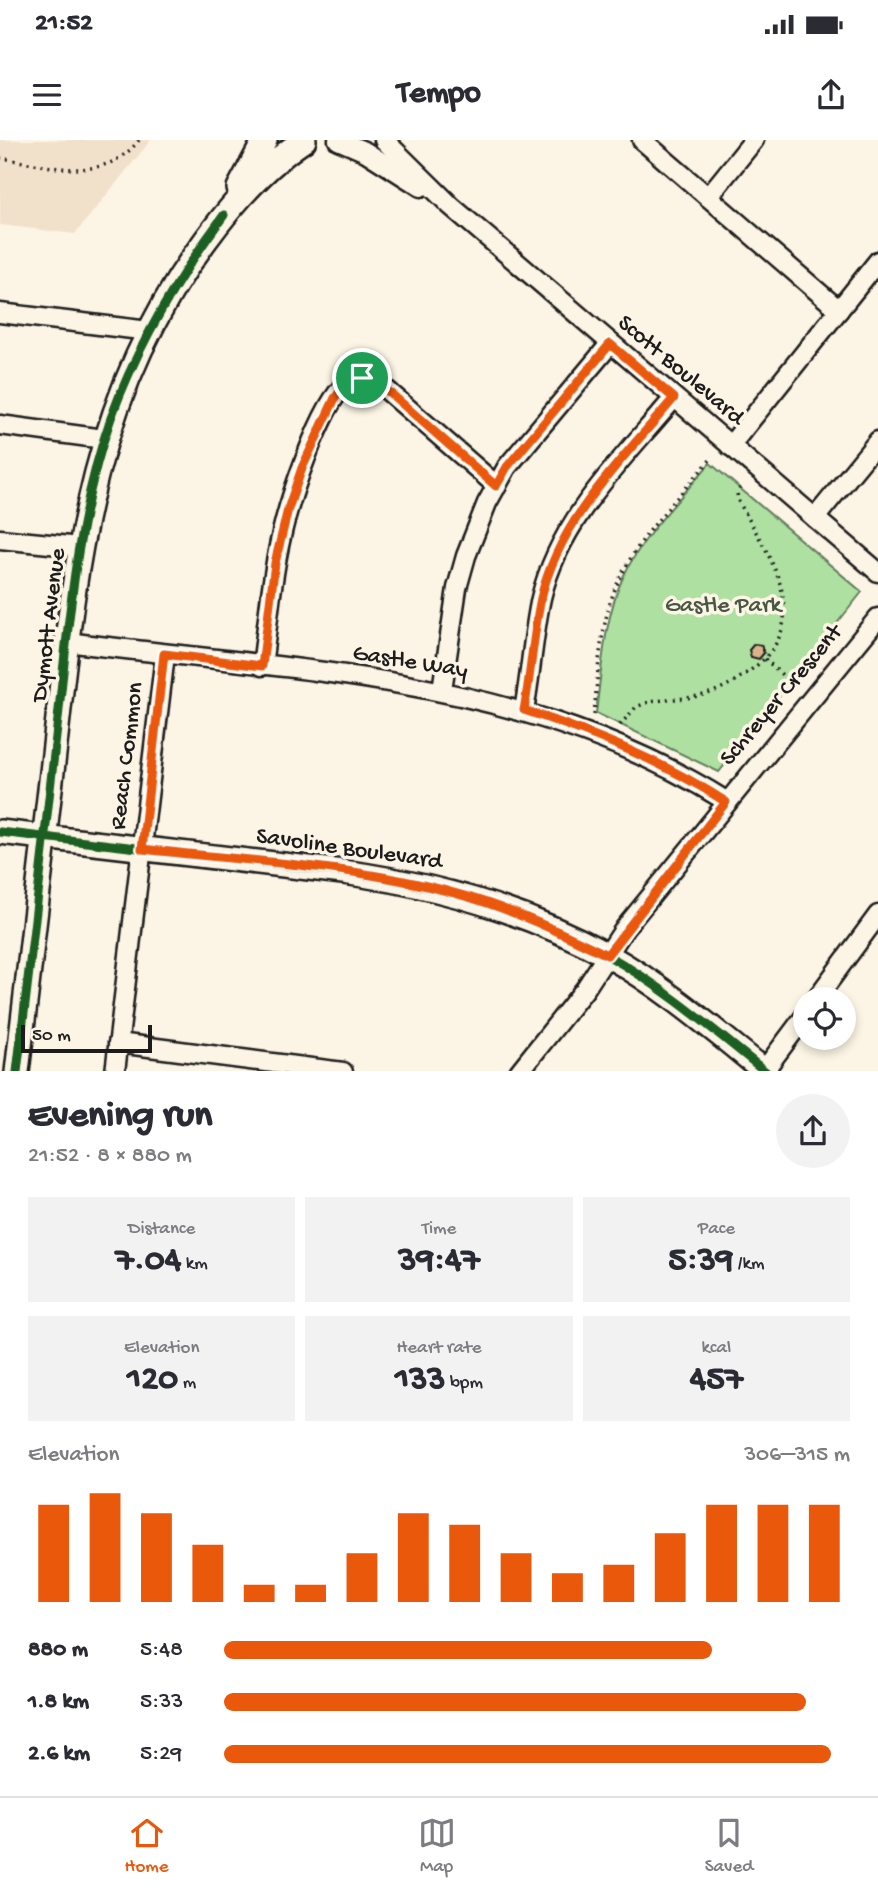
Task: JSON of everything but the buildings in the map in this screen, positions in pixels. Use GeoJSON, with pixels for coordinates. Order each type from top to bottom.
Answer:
{"type":"FeatureCollection","features":[{"type":"Feature","properties":{"kind":"street","name":"Dymott Avenue"},"geometry":{"type":"LineString","coordinates":[[17,1071],[80,547],[104,439],[149,331],[178,280],[224,215],[265,140]]}},
{"type":"Feature","properties":{"kind":"street","name":"Dymott Avenue"},"geometry":{"type":"LineString","coordinates":[[224,215],[282,155],[304,140]]}},
{"type":"Feature","properties":{"kind":"street","name":"Scott Boulevard"},"geometry":{"type":"LineString","coordinates":[[338,140],[366,152],[451,206]]}},
{"type":"Feature","properties":{"kind":"street","name":"Scott Boulevard"},"geometry":{"type":"LineString","coordinates":[[384,140],[451,206],[878,572]]}},
{"type":"Feature","properties":{"kind":"street"},"geometry":{"type":"LineString","coordinates":[[642,140],[839,310]]}},
{"type":"Feature","properties":{"kind":"street"},"geometry":{"type":"LineString","coordinates":[[708,197],[754,140]]}},
{"type":"Feature","properties":{"kind":"street"},"geometry":{"type":"LineString","coordinates":[[730,446],[878,261]]}},
{"type":"Feature","properties":{"kind":"street"},"geometry":{"type":"LineString","coordinates":[[0,313],[149,331]]}},
{"type":"Feature","properties":{"kind":"street"},"geometry":{"type":"LineString","coordinates":[[442,690],[457,588],[475,531],[496,486],[507,467],[610,344]]}},
{"type":"Feature","properties":{"kind":"street"},"geometry":{"type":"LineString","coordinates":[[262,666],[275,563],[288,509],[320,427],[346,384],[362,378],[381,385],[496,486]]}},
{"type":"Feature","properties":{"kind":"street"},"geometry":{"type":"LineString","coordinates":[[524,710],[541,597],[555,558],[578,514],[674,398]]}},
{"type":"Feature","properties":{"kind":"street"},"geometry":{"type":"LineString","coordinates":[[0,425],[104,439]]}},
{"type":"Feature","properties":{"kind":"street"},"geometry":{"type":"LineString","coordinates":[[815,519],[878,441]]}},
{"type":"Feature","properties":{"kind":"street"},"geometry":{"type":"LineString","coordinates":[[0,538],[80,547]]}},
{"type":"Feature","properties":{"kind":"street","name":"Schreyer Crescent"},"geometry":{"type":"LineString","coordinates":[[521,1071],[726,802],[878,618]]}},
{"type":"Feature","properties":{"kind":"street","name":"Gastle Way"},"geometry":{"type":"LineString","coordinates":[[67,642],[442,690],[524,710],[617,743],[726,802]]}},
{"type":"Feature","properties":{"kind":"street","name":"Reach Common"},"geometry":{"type":"LineString","coordinates":[[115,1071],[164,654]]}},
{"type":"Feature","properties":{"kind":"street","name":"Savoline Boulevard"},"geometry":{"type":"LineString","coordinates":[[0,832],[343,872],[426,886],[491,904],[607,955],[686,1008],[764,1071]]}},
{"type":"Feature","properties":{"kind":"street"},"geometry":{"type":"LineString","coordinates":[[825,987],[878,915]]}},
{"type":"Feature","properties":{"kind":"street"},"geometry":{"type":"LineString","coordinates":[[764,1071],[793,1032]]}},
{"type":"Feature","properties":{"kind":"street"},"geometry":{"type":"LineString","coordinates":[[118,1044],[335,1071]]}},
{"type":"Feature","properties":{"kind":"path"},"geometry":{"type":"LineString","coordinates":[[0,158],[76,170],[99,169],[115,161],[139,140]]}},
{"type":"Feature","properties":{"kind":"path"},"geometry":{"type":"LineString","coordinates":[[594,715],[603,634],[625,568],[646,536],[710,460]]}},
{"type":"Feature","properties":{"kind":"path"},"geometry":{"type":"LineString","coordinates":[[620,725],[636,707],[656,700],[710,693],[741,678],[765,659],[783,623],[783,592],[770,557],[738,500],[737,494],[741,486]]}},
{"type":"Feature","properties":{"kind":"path"},"geometry":{"type":"LineString","coordinates":[[765,659],[792,684]]}},
{"type":"Feature","properties":{"kind":"shaded area"},"geometry":{"type":"Polygon","coordinates":[[[0,140],[151,140],[75,234],[0,225],[0,140]]]}},
{"type":"Feature","properties":{"kind":"green space","name":"Gastle Park"},"geometry":{"type":"Polygon","coordinates":[[[710,463],[862,592],[719,772],[596,713],[608,625],[624,575],[652,531],[710,463]]]}},
{"type":"Feature","properties":{"kind":"cycle path"},"geometry":{"type":"LineString","coordinates":[[17,1071],[71,605],[90,491],[111,418],[133,364],[175,287],[224,215]]}},
{"type":"Feature","properties":{"kind":"cycle path"},"geometry":{"type":"LineString","coordinates":[[0,832],[378,877],[446,892],[512,912],[576,939],[649,981],[765,1071]]}},
{"type":"Feature","properties":{"kind":"route"},"geometry":{"type":"LineString","coordinates":[[610,344],[674,398],[578,514],[555,558],[541,597],[524,710],[617,743],[702,786],[726,802],[625,928],[607,955],[551,928],[491,904],[426,886],[343,872],[142,849],[164,654],[262,666],[275,563],[288,509],[302,468],[335,398],[346,384],[362,378],[381,385],[496,486],[507,467],[610,344]]}}]}
